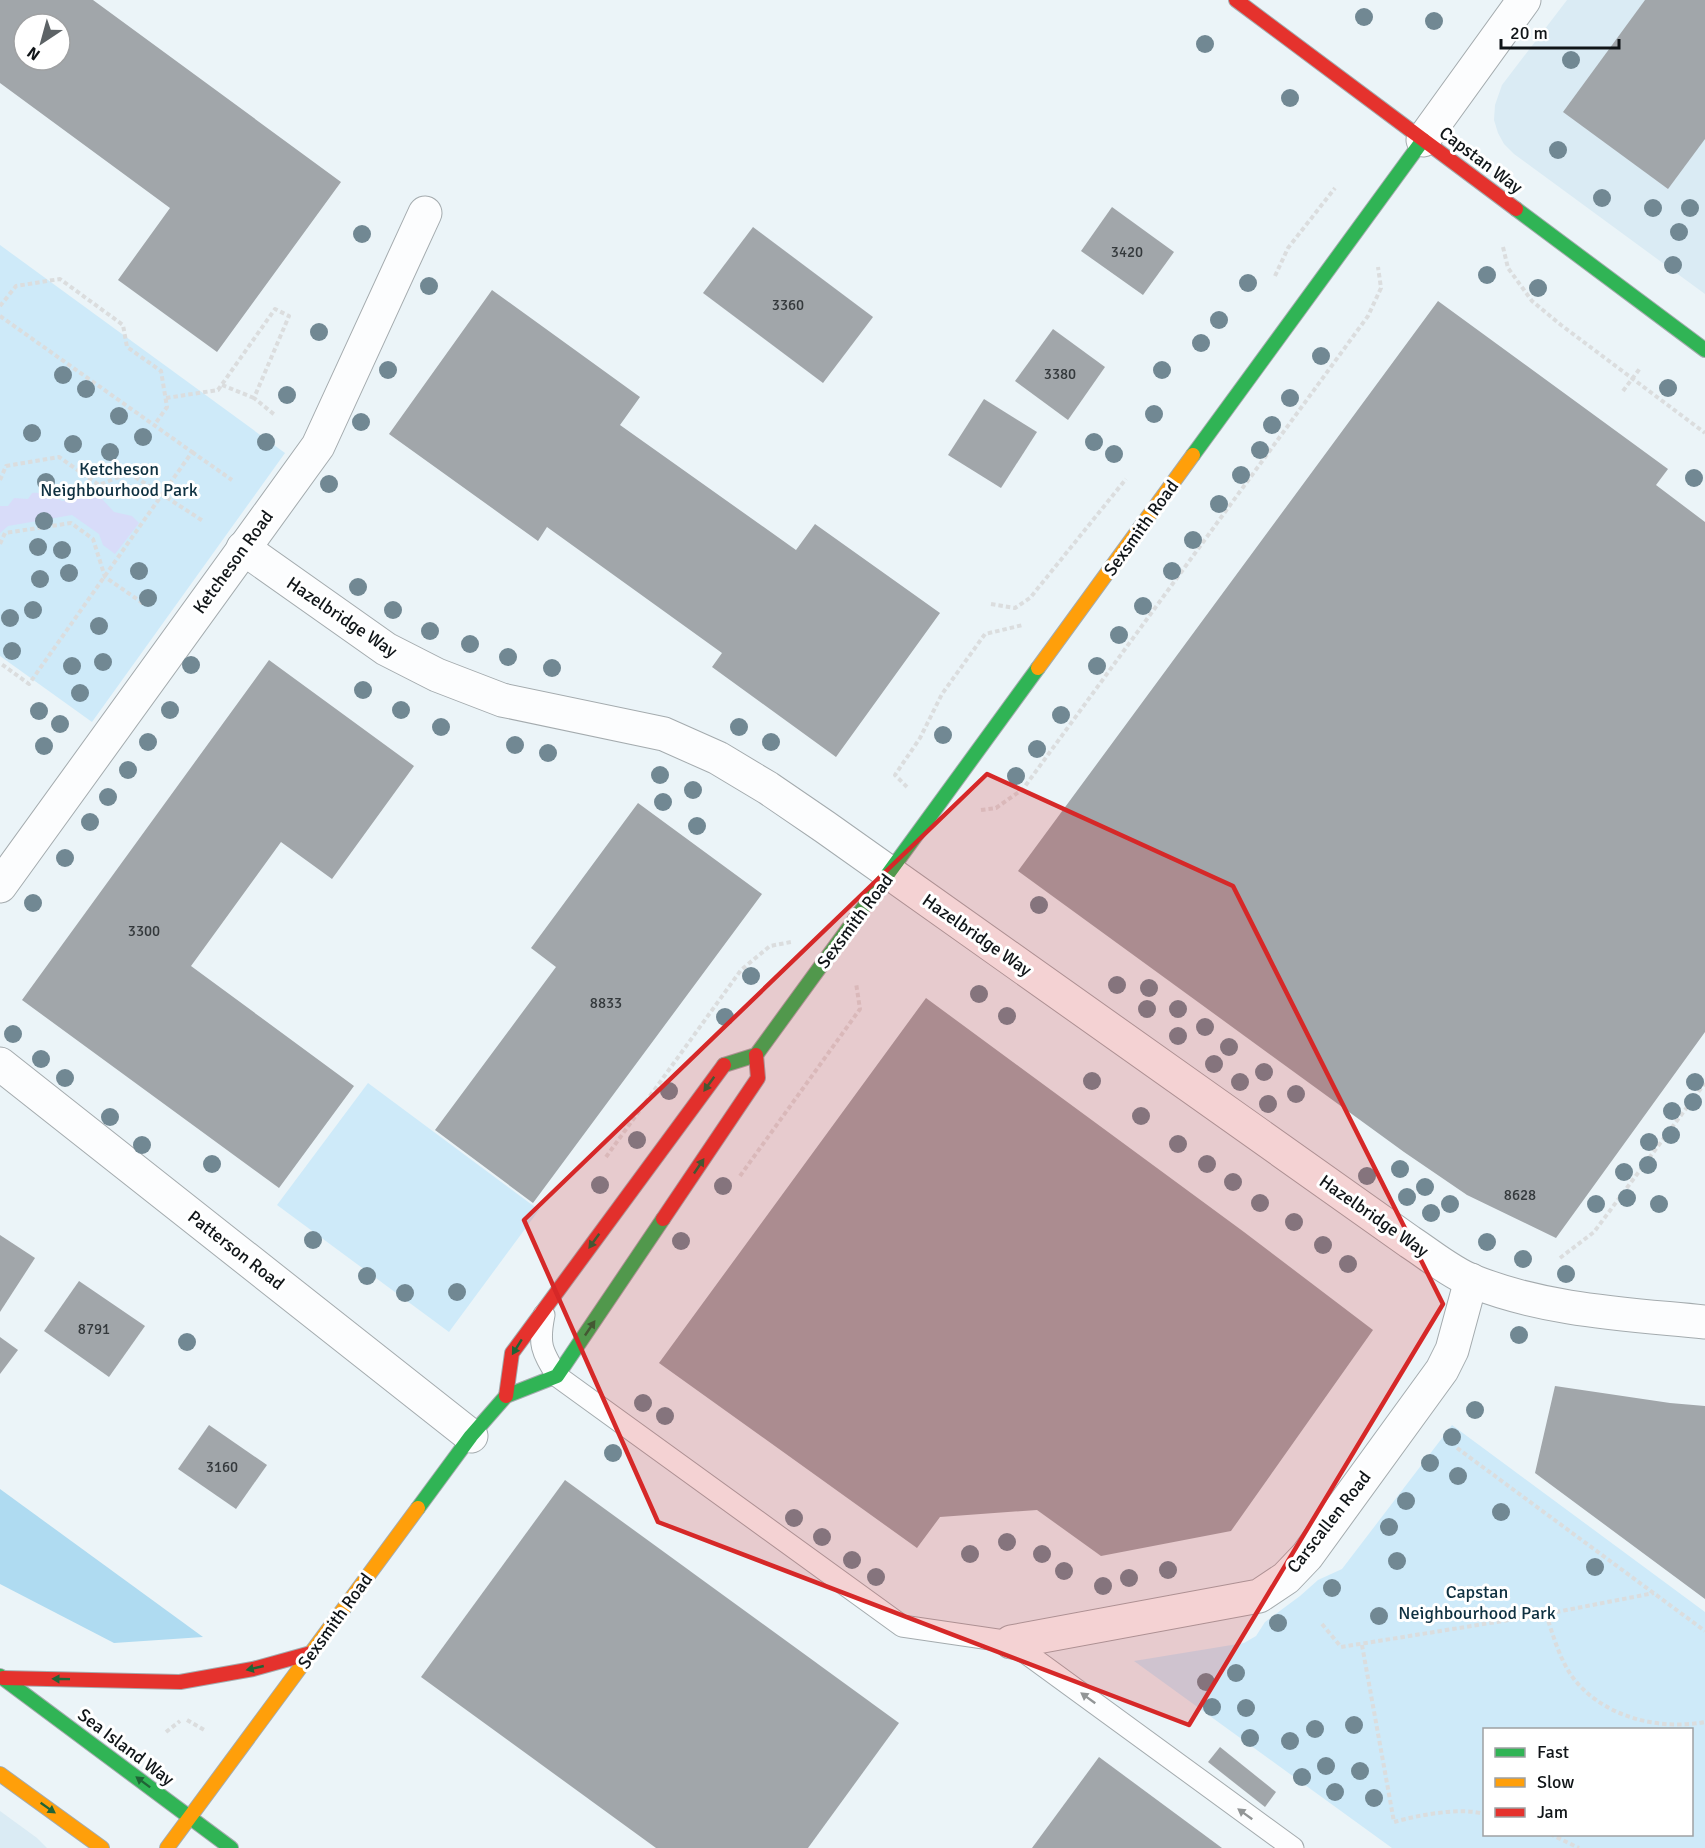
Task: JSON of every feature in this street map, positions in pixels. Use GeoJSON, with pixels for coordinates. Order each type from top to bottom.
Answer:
{"type":"FeatureCollection","features":[{"type":"Feature","properties":{"kind":"street","name":"Capstan Way"},"geometry":{"type":"LineString","coordinates":[[1236,0],[1705,350]]}},
{"type":"Feature","properties":{"kind":"street","name":"Sexsmith Road"},"geometry":{"type":"LineString","coordinates":[[756,1055],[890,874],[1524,0]]}},
{"type":"Feature","properties":{"kind":"street","name":"Ketcheson Road"},"geometry":{"type":"LineString","coordinates":[[0,886],[318,446],[425,213]]}},
{"type":"Feature","properties":{"kind":"street","name":"Hazelbridge Way"},"geometry":{"type":"LineString","coordinates":[[243,548],[386,649],[436,675],[502,700],[664,734],[718,758],[768,788],[1448,1268],[1471,1280],[1543,1304],[1584,1311],[1705,1322]]}},
{"type":"Feature","properties":{"kind":"street"},"geometry":{"type":"LineString","coordinates":[[506,1396],[512,1353],[546,1306],[723,1065],[756,1055],[758,1078],[557,1376]]}},
{"type":"Feature","properties":{"kind":"street","name":"Patterson Road"},"geometry":{"type":"LineString","coordinates":[[0,1064],[471,1436]]}},
{"type":"Feature","properties":{"kind":"street","name":"Carscallen Road"},"geometry":{"type":"LineString","coordinates":[[1011,1642],[1259,1596],[1286,1578],[1307,1556],[1442,1370],[1452,1350],[1471,1280]]}},
{"type":"Feature","properties":{"kind":"street","name":"Sexsmith Road"},"geometry":{"type":"LineString","coordinates":[[167,1848],[471,1436],[506,1396],[557,1376]]}},
{"type":"Feature","properties":{"kind":"street"},"geometry":{"type":"LineString","coordinates":[[1,1677],[180,1682],[253,1669],[311,1653]]}},
{"type":"Feature","properties":{"kind":"street","name":"Sea Island Way"},"geometry":{"type":"LineString","coordinates":[[1,1677],[231,1848]]}},
{"type":"Feature","properties":{"kind":"street"},"geometry":{"type":"LineString","coordinates":[[0,1774],[102,1848]]}},
{"type":"Feature","properties":{"kind":"lane"},"geometry":{"type":"LineString","coordinates":[[546,1306],[540,1335],[544,1354],[557,1376],[902,1626],[1011,1642],[1293,1848]]}},
{"type":"Feature","properties":{"kind":"path"},"geometry":{"type":"LineString","coordinates":[[1274,278],[1288,248],[1335,188]]}},
{"type":"Feature","properties":{"kind":"path"},"geometry":{"type":"LineString","coordinates":[[1080,611],[985,634],[942,694],[920,738],[895,775],[933,814],[996,808],[1023,789],[1361,326],[1381,288],[1371,213]]}},
{"type":"Feature","properties":{"kind":"path"},"geometry":{"type":"LineString","coordinates":[[1503,245],[1508,268],[1532,301],[1705,433]]}},
{"type":"Feature","properties":{"kind":"path"},"geometry":{"type":"LineString","coordinates":[[0,306],[16,286],[60,279],[123,325],[128,346],[161,372],[167,407],[155,424]]}},
{"type":"Feature","properties":{"kind":"path"},"geometry":{"type":"LineString","coordinates":[[166,398],[218,390],[275,309],[289,316],[254,398]]}},
{"type":"Feature","properties":{"kind":"path"},"geometry":{"type":"LineString","coordinates":[[0,316],[232,480]]}},
{"type":"Feature","properties":{"kind":"path"},"geometry":{"type":"LineString","coordinates":[[1623,392],[1641,367]]}},
{"type":"Feature","properties":{"kind":"path"},"geometry":{"type":"LineString","coordinates":[[222,385],[254,398],[276,416]]}},
{"type":"Feature","properties":{"kind":"path"},"geometry":{"type":"LineString","coordinates":[[0,663],[29,684],[192,452]]}},
{"type":"Feature","properties":{"kind":"path"},"geometry":{"type":"LineString","coordinates":[[0,480],[6,466],[59,457],[99,485],[129,473],[203,521]]}},
{"type":"Feature","properties":{"kind":"path"},"geometry":{"type":"LineString","coordinates":[[991,604],[1015,608],[1030,598],[1130,474]]}},
{"type":"Feature","properties":{"kind":"path"},"geometry":{"type":"LineString","coordinates":[[0,544],[2,532],[71,523],[93,539],[105,577],[144,604]]}},
{"type":"Feature","properties":{"kind":"path"},"geometry":{"type":"LineString","coordinates":[[1560,1257],[1594,1232],[1705,1083]]}},
{"type":"Feature","properties":{"kind":"path"},"geometry":{"type":"LineString","coordinates":[[1457,1448],[1705,1631]]}},
{"type":"Feature","properties":{"kind":"path"},"geometry":{"type":"LineString","coordinates":[[1322,1623],[1341,1647],[1546,1614],[1654,1593]]}},
{"type":"Feature","properties":{"kind":"path"},"geometry":{"type":"LineString","coordinates":[[1546,1614],[1556,1646],[1571,1675],[1592,1697],[1618,1713],[1652,1723],[1689,1725],[1705,1722]]}},
{"type":"Feature","properties":{"kind":"path"},"geometry":{"type":"LineString","coordinates":[[1362,1644],[1394,1822],[1417,1816],[1473,1811],[1483,1814]]}},
{"type":"Feature","properties":{"kind":"path"},"geometry":{"type":"LineString","coordinates":[[165,1732],[184,1718],[209,1733]]}},
{"type":"Feature","properties":{"kind":"path"},"geometry":{"type":"LineString","coordinates":[[1554,1836],[1579,1848]]}},
{"type":"Feature","properties":{"kind":"highlighted area"},"geometry":{"type":"Polygon","coordinates":[[[987,774],[1233,886],[1443,1304],[1189,1725],[658,1522],[524,1220],[987,774]]]}},
{"type":"Feature","properties":{"kind":"shaded area"},"geometry":{"type":"Polygon","coordinates":[[[1567,0],[1705,0],[1705,294],[1514,154],[1504,144],[1498,133],[1494,120],[1495,105],[1502,85],[1567,0]]]}},
{"type":"Feature","properties":{"kind":"shaded area"},"geometry":{"type":"Polygon","coordinates":[[[90,490],[114,512],[132,516],[139,523],[115,554],[103,545],[99,534],[72,515],[8,526],[0,533],[0,506],[8,506],[14,498],[28,499],[32,493],[36,493],[62,501],[68,500],[71,493],[77,491],[83,494],[90,490]]]}},
{"type":"Feature","properties":{"kind":"shaded area"},"geometry":{"type":"Polygon","coordinates":[[[0,1489],[203,1637],[114,1643],[0,1584],[0,1489]]]}},
{"type":"Feature","properties":{"kind":"shaded area"},"geometry":{"type":"Polygon","coordinates":[[[0,1811],[37,1838],[47,1848],[0,1848],[0,1811]]]}},
{"type":"Feature","properties":{"kind":"green space","name":"Ketcheson Neighbourhood Park"},"geometry":{"type":"Polygon","coordinates":[[[0,245],[285,453],[92,722],[0,656],[0,245]]]}},
{"type":"Feature","properties":{"kind":"green space"},"geometry":{"type":"Polygon","coordinates":[[[368,1083],[539,1210],[449,1332],[277,1205],[368,1083]]]}},
{"type":"Feature","properties":{"kind":"green space","name":"Capstan Neighbourhood Park"},"geometry":{"type":"Polygon","coordinates":[[[1452,1425],[1705,1612],[1705,1848],[1392,1848],[1134,1661],[1244,1643],[1256,1636],[1265,1622],[1318,1580],[1342,1569],[1452,1425]]]}},
{"type":"Feature","properties":{"kind":"building"},"geometry":{"type":"Polygon","coordinates":[[[0,0],[93,0],[341,182],[217,352],[118,280],[170,208],[0,83],[0,0]]]}},
{"type":"Feature","properties":{"kind":"building"},"geometry":{"type":"Polygon","coordinates":[[[1645,0],[1705,0],[1705,139],[1668,189],[1563,112],[1645,0]]]}},
{"type":"Feature","properties":{"kind":"building"},"geometry":{"type":"Polygon","coordinates":[[[1112,207],[1174,252],[1143,295],[1081,251],[1112,207]]]}},
{"type":"Feature","properties":{"kind":"building"},"geometry":{"type":"Polygon","coordinates":[[[753,227],[873,317],[823,383],[703,293],[753,227]]]}},
{"type":"Feature","properties":{"kind":"building"},"geometry":{"type":"Polygon","coordinates":[[[492,290],[640,397],[620,425],[796,550],[815,524],[940,613],[836,757],[712,667],[722,653],[547,527],[538,541],[389,434],[492,290]]]}},
{"type":"Feature","properties":{"kind":"building"},"geometry":{"type":"Polygon","coordinates":[[[1438,301],[1668,469],[1656,485],[1705,522],[1705,1032],[1556,1238],[1467,1195],[1404,1152],[1018,871],[1438,301]]]}},
{"type":"Feature","properties":{"kind":"building"},"geometry":{"type":"Polygon","coordinates":[[[1053,329],[1105,367],[1068,420],[1015,381],[1053,329]]]}},
{"type":"Feature","properties":{"kind":"building"},"geometry":{"type":"Polygon","coordinates":[[[984,399],[1037,432],[1001,488],[948,455],[984,399]]]}},
{"type":"Feature","properties":{"kind":"building"},"geometry":{"type":"Polygon","coordinates":[[[269,660],[414,766],[332,879],[281,842],[191,966],[354,1086],[279,1188],[22,1000],[269,660]]]}},
{"type":"Feature","properties":{"kind":"building"},"geometry":{"type":"Polygon","coordinates":[[[638,803],[762,894],[533,1203],[435,1130],[556,967],[531,948],[638,803]]]}},
{"type":"Feature","properties":{"kind":"building"},"geometry":{"type":"Polygon","coordinates":[[[926,998],[1373,1330],[1231,1531],[1101,1556],[1037,1510],[940,1517],[917,1548],[659,1363],[926,998]]]}},
{"type":"Feature","properties":{"kind":"building"},"geometry":{"type":"Polygon","coordinates":[[[0,1235],[35,1258],[0,1312],[0,1235]]]}},
{"type":"Feature","properties":{"kind":"building"},"geometry":{"type":"Polygon","coordinates":[[[79,1281],[145,1326],[109,1377],[44,1331],[79,1281]]]}},
{"type":"Feature","properties":{"kind":"building"},"geometry":{"type":"Polygon","coordinates":[[[0,1337],[18,1350],[0,1374],[0,1337]]]}},
{"type":"Feature","properties":{"kind":"building"},"geometry":{"type":"Polygon","coordinates":[[[1555,1386],[1705,1406],[1705,1599],[1535,1473],[1555,1386]]]}},
{"type":"Feature","properties":{"kind":"building"},"geometry":{"type":"Polygon","coordinates":[[[209,1425],[267,1465],[236,1509],[178,1469],[209,1425]]]}},
{"type":"Feature","properties":{"kind":"building"},"geometry":{"type":"Polygon","coordinates":[[[565,1480],[899,1723],[808,1848],[656,1848],[421,1677],[565,1480]]]}},
{"type":"Feature","properties":{"kind":"building"},"geometry":{"type":"Polygon","coordinates":[[[1220,1747],[1276,1792],[1265,1807],[1208,1762],[1220,1747]]]}},
{"type":"Feature","properties":{"kind":"building"},"geometry":{"type":"Polygon","coordinates":[[[1099,1757],[1222,1848],[1032,1848],[1099,1757]]]}},
{"type":"Feature","properties":{"kind":"traffic: fast"},"geometry":{"type":"LineString","coordinates":[[1193,455],[1423,140]]}},
{"type":"Feature","properties":{"kind":"traffic: fast"},"geometry":{"type":"LineString","coordinates":[[1516,209],[1705,350]]}},
{"type":"Feature","properties":{"kind":"traffic: fast"},"geometry":{"type":"LineString","coordinates":[[724,1065],[756,1055],[1038,668]]}},
{"type":"Feature","properties":{"kind":"traffic: fast"},"geometry":{"type":"LineString","coordinates":[[418,1508],[471,1436],[506,1396],[557,1376],[663,1219]]}},
{"type":"Feature","properties":{"kind":"traffic: fast"},"geometry":{"type":"LineString","coordinates":[[0,1676],[231,1848]]}},
{"type":"Feature","properties":{"kind":"traffic: slow"},"geometry":{"type":"LineString","coordinates":[[1038,668],[1193,455]]}},
{"type":"Feature","properties":{"kind":"traffic: slow"},"geometry":{"type":"LineString","coordinates":[[167,1848],[418,1508]]}},
{"type":"Feature","properties":{"kind":"traffic: slow"},"geometry":{"type":"LineString","coordinates":[[0,1774],[102,1848]]}},
{"type":"Feature","properties":{"kind":"traffic: jam"},"geometry":{"type":"LineString","coordinates":[[1236,0],[1516,209]]}},
{"type":"Feature","properties":{"kind":"traffic: jam"},"geometry":{"type":"LineString","coordinates":[[663,1219],[758,1078],[756,1055]]}},
{"type":"Feature","properties":{"kind":"traffic: jam"},"geometry":{"type":"LineString","coordinates":[[506,1396],[512,1353],[724,1065]]}},
{"type":"Feature","properties":{"kind":"traffic: jam"},"geometry":{"type":"LineString","coordinates":[[3,1678],[180,1682],[253,1669],[311,1653]]}}]}
